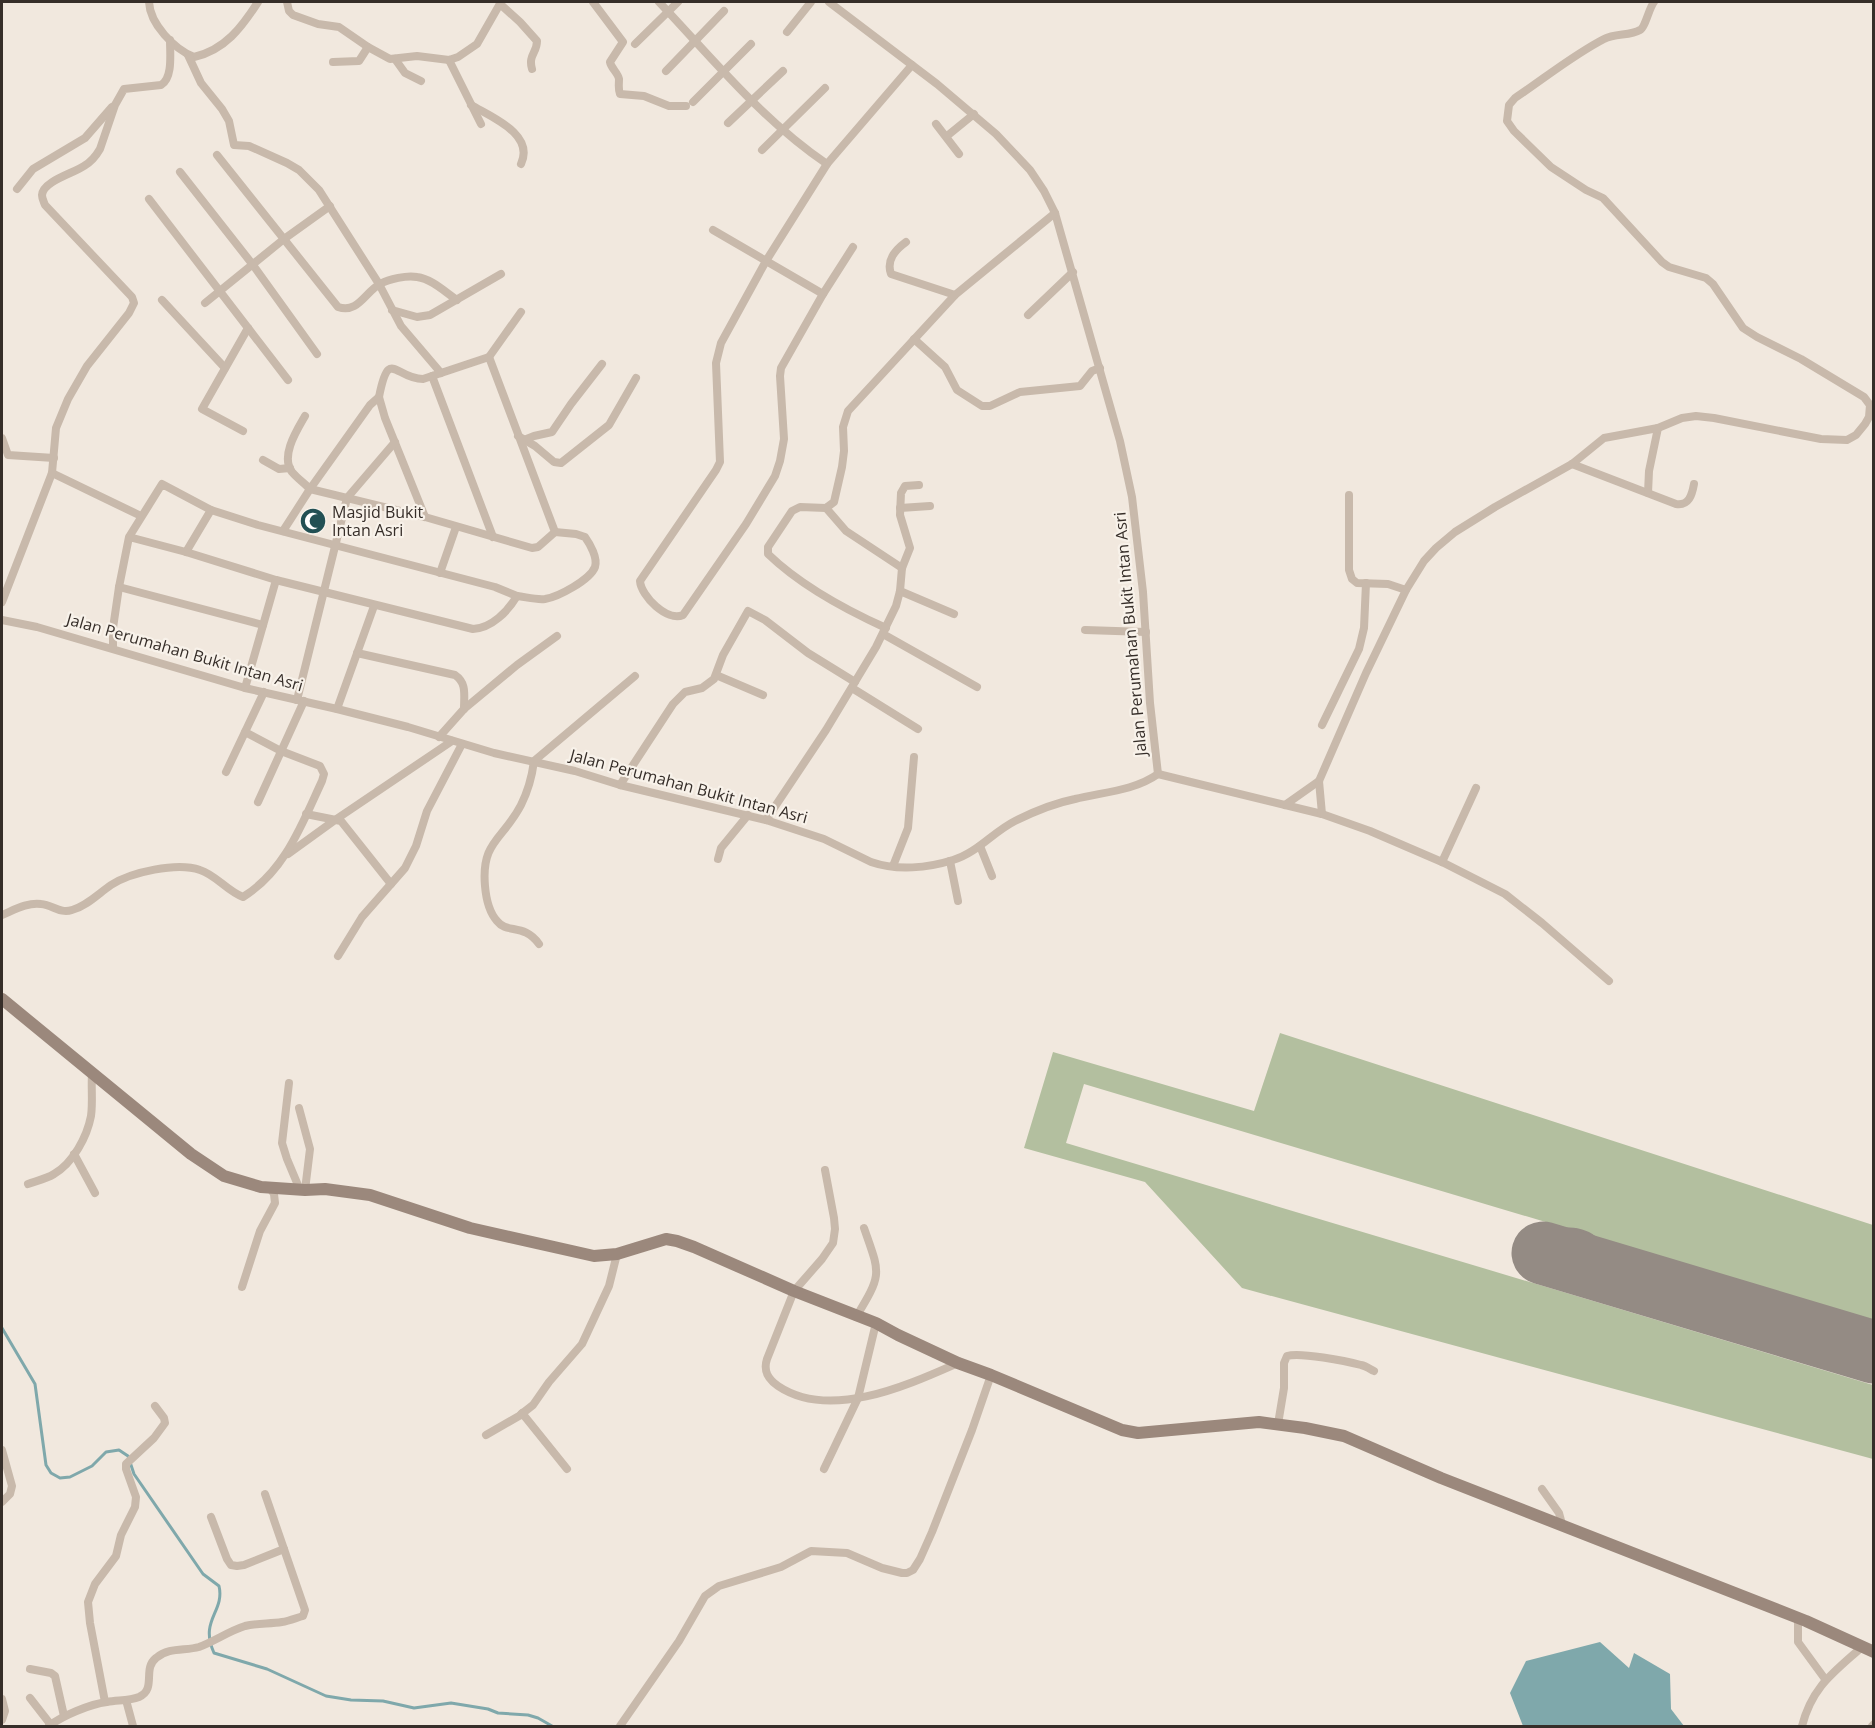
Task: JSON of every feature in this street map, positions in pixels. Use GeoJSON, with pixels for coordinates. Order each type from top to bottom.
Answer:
{"type":"FeatureCollection","features":[{"type":"Feature","properties":{"kind":"street"},"geometry":{"type":"LineString","coordinates":[[149,2],[149,9],[155,22],[183,53],[194,57],[215,50],[233,36],[245,23],[258,2]]}},
{"type":"Feature","properties":{"kind":"street"},"geometry":{"type":"LineString","coordinates":[[287,2],[293,15],[318,24],[339,27],[384,56],[395,59],[417,56],[449,60],[458,57],[477,44],[500,3],[537,41],[537,46],[530,59],[532,69]]}},
{"type":"Feature","properties":{"kind":"street"},"geometry":{"type":"LineString","coordinates":[[593,2],[622,42],[610,62],[618,77],[620,94],[644,96],[669,106],[689,104],[751,44]]}},
{"type":"Feature","properties":{"kind":"street"},"geometry":{"type":"LineString","coordinates":[[659,2],[783,130],[827,164]]}},
{"type":"Feature","properties":{"kind":"street"},"geometry":{"type":"LineString","coordinates":[[635,44],[678,2]]}},
{"type":"Feature","properties":{"kind":"street"},"geometry":{"type":"LineString","coordinates":[[787,32],[812,2]]}},
{"type":"Feature","properties":{"kind":"street","name":"Jalan Perumahan Bukit Intan Asri"},"geometry":{"type":"LineString","coordinates":[[2,620],[113,648],[245,688],[337,708],[494,753],[748,815],[816,835],[872,862],[893,866],[922,866],[950,861],[971,853],[1007,825],[1029,815],[1072,799],[1136,785],[1158,774],[1132,497],[1120,441],[1055,213],[1030,170],[974,114],[829,2]]}},
{"type":"Feature","properties":{"kind":"street"},"geometry":{"type":"LineString","coordinates":[[1322,814],[1319,781],[1366,673],[1406,590],[1424,561],[1455,532],[1572,464],[1604,438],[1658,428],[1682,418],[1704,416],[1821,439],[1847,440],[1861,430],[1871,418],[1870,405],[1864,397],[1743,328],[1713,284],[1699,274],[1669,267],[1662,262],[1604,198],[1586,190],[1551,166],[1514,131],[1507,121],[1509,105],[1515,98],[1577,54],[1608,37],[1640,30],[1654,2]]}},
{"type":"Feature","properties":{"kind":"street"},"geometry":{"type":"LineString","coordinates":[[666,71],[724,11]]}},
{"type":"Feature","properties":{"kind":"street"},"geometry":{"type":"LineString","coordinates":[[2,602],[52,473],[57,428],[68,399],[87,366],[129,313],[134,303],[132,297],[45,205],[42,195],[45,188],[52,182],[84,166],[96,155],[115,105],[124,89],[161,86],[165,82],[168,77],[171,40]]}},
{"type":"Feature","properties":{"kind":"street"},"geometry":{"type":"LineString","coordinates":[[333,62],[359,61],[368,47]]}},
{"type":"Feature","properties":{"kind":"street"},"geometry":{"type":"LineString","coordinates":[[188,55],[201,83],[229,121],[234,145],[249,146],[299,170],[320,190],[379,284],[401,326],[436,375],[493,537]]}},
{"type":"Feature","properties":{"kind":"street"},"geometry":{"type":"LineString","coordinates":[[395,59],[405,73],[421,81]]}},
{"type":"Feature","properties":{"kind":"street"},"geometry":{"type":"LineString","coordinates":[[449,60],[481,124]]}},
{"type":"Feature","properties":{"kind":"street"},"geometry":{"type":"LineString","coordinates":[[853,247],[781,368],[783,448],[768,489],[683,615],[678,617],[666,614],[642,590],[640,581],[719,465],[716,363],[718,352],[731,323],[766,261],[827,164],[912,65]]}},
{"type":"Feature","properties":{"kind":"street"},"geometry":{"type":"LineString","coordinates":[[728,123],[783,71]]}},
{"type":"Feature","properties":{"kind":"street"},"geometry":{"type":"LineString","coordinates":[[762,150],[825,88]]}},
{"type":"Feature","properties":{"kind":"street"},"geometry":{"type":"LineString","coordinates":[[16,189],[33,169],[85,138],[108,110],[115,105]]}},
{"type":"Feature","properties":{"kind":"street"},"geometry":{"type":"LineString","coordinates":[[471,105],[502,122],[515,133],[524,152],[521,164]]}},
{"type":"Feature","properties":{"kind":"street"},"geometry":{"type":"LineString","coordinates":[[947,135],[974,114]]}},
{"type":"Feature","properties":{"kind":"street"},"geometry":{"type":"LineString","coordinates":[[936,124],[947,135],[959,154]]}},
{"type":"Feature","properties":{"kind":"street"},"geometry":{"type":"LineString","coordinates":[[216,156],[338,307],[351,308],[379,284],[405,277],[417,277],[428,281],[457,300]]}},
{"type":"Feature","properties":{"kind":"street"},"geometry":{"type":"LineString","coordinates":[[180,172],[253,265],[317,354]]}},
{"type":"Feature","properties":{"kind":"street"},"geometry":{"type":"LineString","coordinates":[[149,199],[288,380]]}},
{"type":"Feature","properties":{"kind":"street"},"geometry":{"type":"LineString","coordinates":[[206,303],[330,206]]}},
{"type":"Feature","properties":{"kind":"street"},"geometry":{"type":"LineString","coordinates":[[977,687],[789,573],[768,554],[768,547],[792,511],[800,507],[830,507],[835,500],[844,451],[843,427],[848,411],[955,295],[1055,213]]}},
{"type":"Feature","properties":{"kind":"street"},"geometry":{"type":"LineString","coordinates":[[713,230],[823,294]]}},
{"type":"Feature","properties":{"kind":"street"},"geometry":{"type":"LineString","coordinates":[[906,242],[891,257],[889,265],[891,274],[955,295]]}},
{"type":"Feature","properties":{"kind":"street"},"geometry":{"type":"LineString","coordinates":[[1028,315],[1073,272]]}},
{"type":"Feature","properties":{"kind":"street"},"geometry":{"type":"LineString","coordinates":[[392,310],[423,317],[438,312],[501,274]]}},
{"type":"Feature","properties":{"kind":"street"},"geometry":{"type":"LineString","coordinates":[[162,300],[225,368]]}},
{"type":"Feature","properties":{"kind":"street"},"geometry":{"type":"LineString","coordinates":[[425,517],[381,407],[379,397],[385,373],[396,369],[417,379],[489,357],[521,312]]}},
{"type":"Feature","properties":{"kind":"street"},"geometry":{"type":"LineString","coordinates":[[243,431],[202,409],[248,328]]}},
{"type":"Feature","properties":{"kind":"street"},"geometry":{"type":"LineString","coordinates":[[914,339],[945,367],[957,390],[982,406],[990,406],[1020,392],[1080,386],[1092,371],[1100,368]]}},
{"type":"Feature","properties":{"kind":"street"},"geometry":{"type":"LineString","coordinates":[[489,357],[555,532]]}},
{"type":"Feature","properties":{"kind":"street"},"geometry":{"type":"LineString","coordinates":[[521,438],[552,432],[602,364]]}},
{"type":"Feature","properties":{"kind":"street"},"geometry":{"type":"LineString","coordinates":[[521,438],[554,462],[563,461],[609,425],[636,378]]}},
{"type":"Feature","properties":{"kind":"street"},"geometry":{"type":"LineString","coordinates":[[283,531],[370,405],[379,397]]}},
{"type":"Feature","properties":{"kind":"street"},"geometry":{"type":"LineString","coordinates":[[113,648],[113,628],[129,537],[162,484],[211,510],[258,525],[495,587],[517,596],[535,599],[554,597],[575,586],[594,569],[596,561],[587,538],[576,534],[555,532],[534,548],[425,517],[310,489],[290,468],[289,461],[290,447],[305,416]]}},
{"type":"Feature","properties":{"kind":"street"},"geometry":{"type":"LineString","coordinates":[[1648,493],[1649,471],[1658,428]]}},
{"type":"Feature","properties":{"kind":"street"},"geometry":{"type":"LineString","coordinates":[[2,438],[8,455],[54,458]]}},
{"type":"Feature","properties":{"kind":"street"},"geometry":{"type":"LineString","coordinates":[[258,802],[301,701],[347,498],[395,442]]}},
{"type":"Feature","properties":{"kind":"street"},"geometry":{"type":"LineString","coordinates":[[263,460],[279,469],[290,468]]}},
{"type":"Feature","properties":{"kind":"street"},"geometry":{"type":"LineString","coordinates":[[1572,464],[1672,504],[1682,505],[1690,498],[1694,484]]}},
{"type":"Feature","properties":{"kind":"street"},"geometry":{"type":"LineString","coordinates":[[52,473],[141,516]]}},
{"type":"Feature","properties":{"kind":"street"},"geometry":{"type":"LineString","coordinates":[[766,820],[826,730],[885,631],[898,600],[902,568],[910,545],[901,520],[901,493],[903,488],[919,485]]}},
{"type":"Feature","properties":{"kind":"street"},"geometry":{"type":"LineString","coordinates":[[1349,495],[1350,574],[1352,579],[1355,582],[1388,584],[1406,590]]}},
{"type":"Feature","properties":{"kind":"street"},"geometry":{"type":"LineString","coordinates":[[900,508],[930,506]]}},
{"type":"Feature","properties":{"kind":"street"},"geometry":{"type":"LineString","coordinates":[[826,508],[846,531],[902,568]]}},
{"type":"Feature","properties":{"kind":"street"},"geometry":{"type":"LineString","coordinates":[[186,552],[211,510]]}},
{"type":"Feature","properties":{"kind":"street"},"geometry":{"type":"LineString","coordinates":[[440,573],[456,527]]}},
{"type":"Feature","properties":{"kind":"street"},"geometry":{"type":"LineString","coordinates":[[129,537],[324,593],[473,629],[479,629],[491,623],[511,606],[517,596]]}},
{"type":"Feature","properties":{"kind":"street"},"geometry":{"type":"LineString","coordinates":[[245,688],[276,580]]}},
{"type":"Feature","properties":{"kind":"street"},"geometry":{"type":"LineString","coordinates":[[1322,725],[1359,649],[1364,628],[1366,583]]}},
{"type":"Feature","properties":{"kind":"street"},"geometry":{"type":"LineString","coordinates":[[119,587],[263,625]]}},
{"type":"Feature","properties":{"kind":"street"},"geometry":{"type":"LineString","coordinates":[[900,591],[954,614]]}},
{"type":"Feature","properties":{"kind":"street"},"geometry":{"type":"LineString","coordinates":[[337,708],[374,606]]}},
{"type":"Feature","properties":{"kind":"street"},"geometry":{"type":"LineString","coordinates":[[620,785],[677,699],[685,692],[708,685],[716,675],[723,655],[748,611],[765,620],[808,653],[918,729]]}},
{"type":"Feature","properties":{"kind":"street"},"geometry":{"type":"LineString","coordinates":[[1085,630],[1146,632]]}},
{"type":"Feature","properties":{"kind":"street"},"geometry":{"type":"LineString","coordinates":[[439,737],[464,708],[557,636]]}},
{"type":"Feature","properties":{"kind":"street"},"geometry":{"type":"LineString","coordinates":[[357,653],[455,675],[465,686],[464,708]]}},
{"type":"Feature","properties":{"kind":"street"},"geometry":{"type":"LineString","coordinates":[[1352,667],[1366,673]]}},
{"type":"Feature","properties":{"kind":"street"},"geometry":{"type":"LineString","coordinates":[[716,675],[763,695]]}},
{"type":"Feature","properties":{"kind":"street"},"geometry":{"type":"LineString","coordinates":[[539,944],[527,932],[507,928],[498,923],[486,898],[484,880],[486,857],[493,843],[511,822],[521,805],[532,778],[534,762],[635,676]]}},
{"type":"Feature","properties":{"kind":"street"},"geometry":{"type":"LineString","coordinates":[[226,772],[264,692]]}},
{"type":"Feature","properties":{"kind":"street"},"geometry":{"type":"LineString","coordinates":[[2,915],[27,905],[42,904],[61,911],[72,910],[113,884],[139,872],[186,867],[201,870],[243,897],[269,876],[291,847],[322,781],[324,771],[320,766],[281,751],[245,732]]}},
{"type":"Feature","properties":{"kind":"street"},"geometry":{"type":"LineString","coordinates":[[283,857],[452,741]]}},
{"type":"Feature","properties":{"kind":"street"},"geometry":{"type":"LineString","coordinates":[[338,956],[362,917],[391,885],[410,859],[427,811],[462,744]]}},
{"type":"Feature","properties":{"kind":"street"},"geometry":{"type":"LineString","coordinates":[[893,866],[908,828],[914,758]]}},
{"type":"Feature","properties":{"kind":"street"},"geometry":{"type":"LineString","coordinates":[[1158,774],[1322,814],[1370,831],[1442,862],[1504,894],[1542,923],[1609,981]]}},
{"type":"Feature","properties":{"kind":"street"},"geometry":{"type":"LineString","coordinates":[[1285,805],[1319,781]]}},
{"type":"Feature","properties":{"kind":"street"},"geometry":{"type":"LineString","coordinates":[[1442,862],[1476,788]]}},
{"type":"Feature","properties":{"kind":"street"},"geometry":{"type":"LineString","coordinates":[[306,814],[343,824],[391,885]]}},
{"type":"Feature","properties":{"kind":"street"},"geometry":{"type":"LineString","coordinates":[[718,860],[721,848],[748,815]]}},
{"type":"Feature","properties":{"kind":"street"},"geometry":{"type":"LineString","coordinates":[[980,846],[992,876]]}},
{"type":"Feature","properties":{"kind":"street"},"geometry":{"type":"LineString","coordinates":[[950,861],[958,901]]}},
{"type":"Feature","properties":{"kind":"street"},"geometry":{"type":"LineString","coordinates":[[2,999],[191,1154],[224,1176],[270,1188],[326,1189],[370,1196],[470,1228],[594,1256],[617,1254],[666,1239],[677,1241],[856,1317],[876,1323],[958,1363],[1122,1430],[1138,1433],[1259,1422],[1344,1436],[1441,1478],[1798,1618],[1874,1652]]}},
{"type":"Feature","properties":{"kind":"street"},"geometry":{"type":"LineString","coordinates":[[28,1184],[53,1175],[61,1169],[74,1154],[88,1130],[92,1105],[92,1074]]}},
{"type":"Feature","properties":{"kind":"street"},"geometry":{"type":"LineString","coordinates":[[289,1083],[282,1143],[286,1160],[303,1190]]}},
{"type":"Feature","properties":{"kind":"street"},"geometry":{"type":"LineString","coordinates":[[299,1108],[310,1149],[303,1190]]}},
{"type":"Feature","properties":{"kind":"street"},"geometry":{"type":"LineString","coordinates":[[74,1154],[95,1193]]}},
{"type":"Feature","properties":{"kind":"street"},"geometry":{"type":"LineString","coordinates":[[825,1170],[834,1218],[834,1237],[829,1251],[794,1291],[765,1364],[766,1372],[776,1385],[793,1394],[833,1400],[858,1398],[906,1386],[958,1363]]}},
{"type":"Feature","properties":{"kind":"street"},"geometry":{"type":"LineString","coordinates":[[242,1287],[258,1236],[275,1203],[274,1194],[270,1188]]}},
{"type":"Feature","properties":{"kind":"street"},"geometry":{"type":"LineString","coordinates":[[856,1317],[873,1290],[877,1277],[875,1261],[864,1228]]}},
{"type":"Feature","properties":{"kind":"street"},"geometry":{"type":"LineString","coordinates":[[486,1435],[522,1413],[532,1404],[582,1344],[609,1286],[617,1254]]}},
{"type":"Feature","properties":{"kind":"street"},"geometry":{"type":"LineString","coordinates":[[824,1469],[858,1398],[876,1323]]}},
{"type":"Feature","properties":{"kind":"street"},"geometry":{"type":"LineString","coordinates":[[1278,1424],[1284,1388],[1284,1363],[1287,1356],[1311,1357],[1361,1365],[1374,1371]]}},
{"type":"Feature","properties":{"kind":"street"},"geometry":{"type":"LineString","coordinates":[[620,1726],[679,1641],[705,1596],[719,1586],[765,1573],[811,1551],[847,1553],[891,1571],[907,1573],[913,1570],[932,1532],[991,1375]]}},
{"type":"Feature","properties":{"kind":"street"},"geometry":{"type":"LineString","coordinates":[[105,1702],[93,1644],[88,1602],[95,1584],[116,1556],[121,1535],[135,1507],[136,1497],[126,1469],[128,1462],[154,1438],[165,1423],[164,1418],[154,1406]]}},
{"type":"Feature","properties":{"kind":"street"},"geometry":{"type":"LineString","coordinates":[[522,1413],[567,1469]]}},
{"type":"Feature","properties":{"kind":"street"},"geometry":{"type":"LineString","coordinates":[[2,1450],[12,1486],[10,1494],[2,1502]]}},
{"type":"Feature","properties":{"kind":"street"},"geometry":{"type":"LineString","coordinates":[[1542,1489],[1559,1513],[1563,1524]]}},
{"type":"Feature","properties":{"kind":"street"},"geometry":{"type":"LineString","coordinates":[[30,1698],[50,1726],[64,1716],[105,1702],[126,1700],[146,1693],[150,1667],[156,1657],[166,1652],[198,1647],[246,1626],[286,1621],[304,1615],[305,1610],[265,1494]]}},
{"type":"Feature","properties":{"kind":"street"},"geometry":{"type":"LineString","coordinates":[[211,1517],[231,1565],[244,1565],[284,1549]]}},
{"type":"Feature","properties":{"kind":"street"},"geometry":{"type":"LineString","coordinates":[[1798,1618],[1799,1646],[1825,1679]]}},
{"type":"Feature","properties":{"kind":"street"},"geometry":{"type":"LineString","coordinates":[[1802,1726],[1806,1713],[1825,1679],[1862,1647]]}},
{"type":"Feature","properties":{"kind":"street"},"geometry":{"type":"LineString","coordinates":[[30,1669],[51,1673],[55,1677],[64,1716]]}},
{"type":"Feature","properties":{"kind":"street"},"geometry":{"type":"LineString","coordinates":[[2,1699],[5,1711],[2,1720]]}},
{"type":"Feature","properties":{"kind":"street"},"geometry":{"type":"LineString","coordinates":[[126,1700],[133,1726]]}},
{"type":"Feature","properties":{"kind":"green space"},"geometry":{"type":"Polygon","coordinates":[[[1280,1033],[1873,1225],[1873,1320],[1084,1084],[1066,1143],[1873,1385],[1873,1459],[1242,1288],[1145,1182],[1024,1148],[1053,1052],[1254,1111],[1280,1033]]]}},
{"type":"Feature","properties":{"kind":"water"},"geometry":{"type":"Polygon","coordinates":[[[1600,1642],[1629,1668],[1634,1653],[1670,1674],[1671,1709],[1684,1726],[1523,1726],[1510,1693],[1526,1661],[1600,1642]]]}},
{"type":"Feature","properties":{"kind":"waterway"},"geometry":{"type":"LineString","coordinates":[[2,1328],[35,1384],[46,1465],[51,1473],[60,1478],[70,1477],[92,1466],[106,1452],[119,1450],[128,1456],[134,1474],[203,1574],[219,1586],[219,1603],[209,1632],[214,1653],[267,1669],[326,1696],[351,1700],[383,1701],[414,1708],[451,1703],[488,1709],[498,1713],[528,1715],[552,1726]]}},
{"type":"Feature","properties":{"kind":"taxiway"},"geometry":{"type":"LineString","coordinates":[[1622,1276],[1608,1268],[1585,1245],[1575,1241],[1561,1243],[1556,1247],[1551,1259],[1555,1272],[1561,1277],[1634,1280]]}},
{"type":"Feature","properties":{"kind":"runway"},"geometry":{"type":"LineString","coordinates":[[1543,1253],[1874,1352]]}},
{"type":"Feature","properties":{"kind":"place","name":"Masjid Bukit Intan Asri"},"geometry":{"type":"Point","coordinates":[313,521]}}]}
